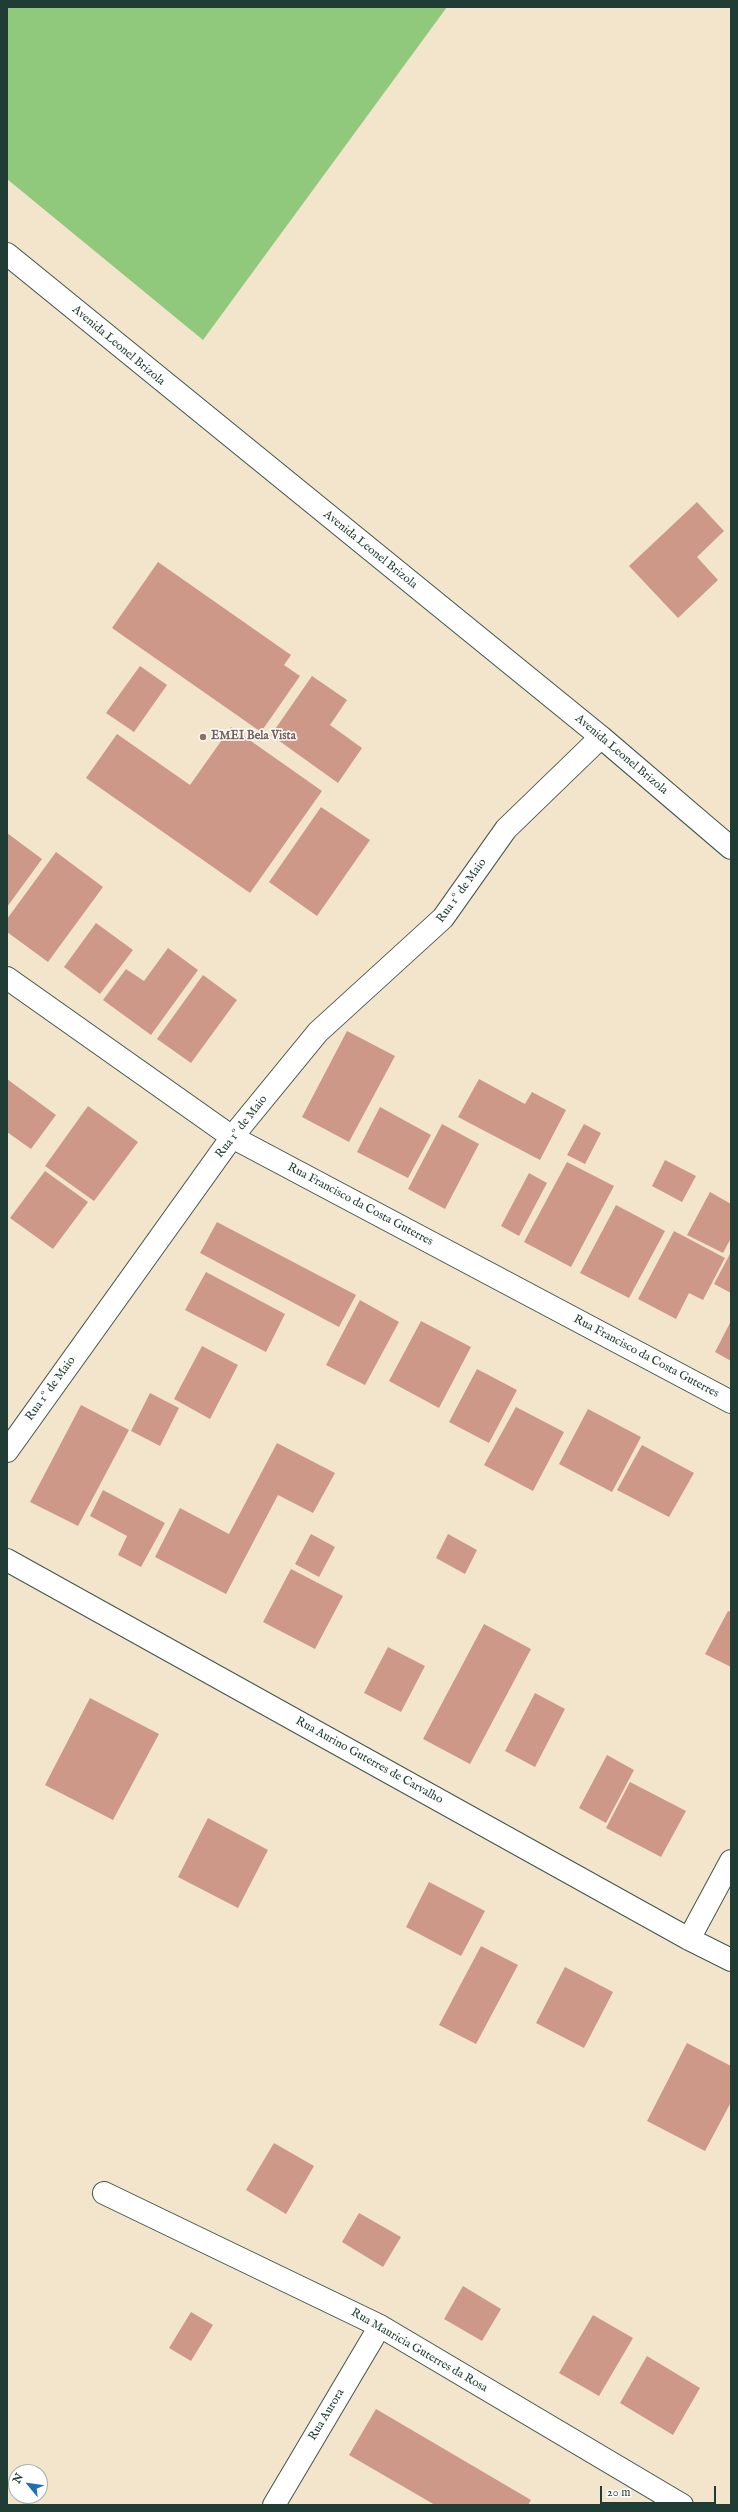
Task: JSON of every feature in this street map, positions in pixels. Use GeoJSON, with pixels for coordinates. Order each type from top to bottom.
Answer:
{"type":"FeatureCollection","features":[{"type":"Feature","properties":{"kind":"street","name":"Avenida Leonel Brizola"},"geometry":{"type":"LineString","coordinates":[[7,254],[601,737],[731,848]]}},
{"type":"Feature","properties":{"kind":"street","name":"Rua 1º de Maio"},"geometry":{"type":"LineString","coordinates":[[7,1451],[232,1138],[318,1032],[443,918],[506,829],[601,737]]}},
{"type":"Feature","properties":{"kind":"street","name":"Rua Francisco da Costa Guterres"},"geometry":{"type":"LineString","coordinates":[[7,978],[232,1138],[731,1402]]}},
{"type":"Feature","properties":{"kind":"street","name":"Rua Aurino Guterres de Carvalho"},"geometry":{"type":"LineString","coordinates":[[7,1560],[689,1939],[731,1960]]}},
{"type":"Feature","properties":{"kind":"street"},"geometry":{"type":"LineString","coordinates":[[689,1939],[731,1861]]}},
{"type":"Feature","properties":{"kind":"street","name":"Rua Mauricia Guterres da Rosa"},"geometry":{"type":"LineString","coordinates":[[104,2193],[380,2326],[682,2505]]}},
{"type":"Feature","properties":{"kind":"street","name":"Rua Aurora"},"geometry":{"type":"LineString","coordinates":[[274,2505],[380,2326]]}},
{"type":"Feature","properties":{"kind":"green space"},"geometry":{"type":"Polygon","coordinates":[[[7,7],[447,7],[203,340],[7,179],[7,7]]]}},
{"type":"Feature","properties":{"kind":"building"},"geometry":{"type":"Polygon","coordinates":[[[697,502],[724,531],[697,557],[718,580],[678,618],[629,566],[697,502]]]}},
{"type":"Feature","properties":{"kind":"building"},"geometry":{"type":"Polygon","coordinates":[[[158,562],[291,655],[284,665],[300,676],[261,732],[112,628],[158,562]]]}},
{"type":"Feature","properties":{"kind":"building"},"geometry":{"type":"Polygon","coordinates":[[[140,666],[167,685],[134,732],[106,713],[140,666]]]}},
{"type":"Feature","properties":{"kind":"building"},"geometry":{"type":"Polygon","coordinates":[[[312,676],[347,700],[330,725],[362,748],[338,783],[271,735],[312,676]]]}},
{"type":"Feature","properties":{"kind":"building"},"geometry":{"type":"Polygon","coordinates":[[[231,727],[322,791],[250,893],[86,778],[117,734],[190,785],[231,727]]]}},
{"type":"Feature","properties":{"kind":"building"},"geometry":{"type":"Polygon","coordinates":[[[321,807],[370,840],[317,916],[269,882],[321,807]]]}},
{"type":"Feature","properties":{"kind":"building"},"geometry":{"type":"Polygon","coordinates":[[[7,833],[42,859],[7,907],[7,833]]]}},
{"type":"Feature","properties":{"kind":"building"},"geometry":{"type":"Polygon","coordinates":[[[56,852],[103,887],[48,962],[7,932],[7,919],[56,852]]]}},
{"type":"Feature","properties":{"kind":"building"},"geometry":{"type":"Polygon","coordinates":[[[96,923],[133,950],[100,994],[64,967],[96,923]]]}},
{"type":"Feature","properties":{"kind":"building"},"geometry":{"type":"Polygon","coordinates":[[[168,948],[198,970],[151,1035],[103,1000],[126,969],[144,981],[168,948]]]}},
{"type":"Feature","properties":{"kind":"building"},"geometry":{"type":"Polygon","coordinates":[[[203,975],[237,1000],[191,1063],[157,1039],[203,975]]]}},
{"type":"Feature","properties":{"kind":"building"},"geometry":{"type":"Polygon","coordinates":[[[347,1031],[395,1056],[349,1142],[302,1117],[347,1031]]]}},
{"type":"Feature","properties":{"kind":"building"},"geometry":{"type":"Polygon","coordinates":[[[7,1079],[56,1115],[31,1149],[7,1132],[7,1079]]]}},
{"type":"Feature","properties":{"kind":"building"},"geometry":{"type":"Polygon","coordinates":[[[479,1079],[525,1104],[532,1092],[566,1110],[540,1160],[458,1117],[479,1079]]]}},
{"type":"Feature","properties":{"kind":"building"},"geometry":{"type":"Polygon","coordinates":[[[88,1106],[138,1142],[94,1201],[45,1166],[88,1106]]]}},
{"type":"Feature","properties":{"kind":"building"},"geometry":{"type":"Polygon","coordinates":[[[380,1107],[431,1135],[408,1178],[357,1152],[380,1107]]]}},
{"type":"Feature","properties":{"kind":"building"},"geometry":{"type":"Polygon","coordinates":[[[442,1124],[479,1144],[445,1209],[408,1189],[442,1124]]]}},
{"type":"Feature","properties":{"kind":"building"},"geometry":{"type":"Polygon","coordinates":[[[584,1124],[601,1133],[585,1164],[567,1155],[584,1124]]]}},
{"type":"Feature","properties":{"kind":"building"},"geometry":{"type":"Polygon","coordinates":[[[665,1160],[696,1176],[682,1202],[652,1186],[665,1160]]]}},
{"type":"Feature","properties":{"kind":"building"},"geometry":{"type":"Polygon","coordinates":[[[567,1162],[614,1186],[571,1267],[524,1242],[567,1162]]]}},
{"type":"Feature","properties":{"kind":"building"},"geometry":{"type":"Polygon","coordinates":[[[45,1171],[88,1202],[53,1249],[10,1218],[45,1171]]]}},
{"type":"Feature","properties":{"kind":"building"},"geometry":{"type":"Polygon","coordinates":[[[529,1173],[547,1183],[519,1236],[501,1226],[529,1173]]]}},
{"type":"Feature","properties":{"kind":"building"},"geometry":{"type":"Polygon","coordinates":[[[710,1192],[731,1204],[731,1238],[723,1253],[687,1235],[710,1192]]]}},
{"type":"Feature","properties":{"kind":"building"},"geometry":{"type":"Polygon","coordinates":[[[616,1205],[665,1231],[629,1298],[580,1273],[616,1205]]]}},
{"type":"Feature","properties":{"kind":"building"},"geometry":{"type":"Polygon","coordinates":[[[217,1222],[356,1295],[339,1327],[200,1253],[217,1222]]]}},
{"type":"Feature","properties":{"kind":"building"},"geometry":{"type":"Polygon","coordinates":[[[674,1231],[725,1258],[703,1300],[689,1293],[676,1319],[638,1299],[674,1231]]]}},
{"type":"Feature","properties":{"kind":"building"},"geometry":{"type":"Polygon","coordinates":[[[731,1252],[731,1293],[714,1284],[731,1252]]]}},
{"type":"Feature","properties":{"kind":"building"},"geometry":{"type":"Polygon","coordinates":[[[206,1272],[285,1314],[266,1352],[185,1310],[206,1272]]]}},
{"type":"Feature","properties":{"kind":"building"},"geometry":{"type":"Polygon","coordinates":[[[360,1300],[399,1322],[365,1385],[326,1365],[360,1300]]]}},
{"type":"Feature","properties":{"kind":"building"},"geometry":{"type":"Polygon","coordinates":[[[421,1321],[471,1347],[439,1408],[389,1381],[421,1321]]]}},
{"type":"Feature","properties":{"kind":"building"},"geometry":{"type":"Polygon","coordinates":[[[731,1321],[731,1361],[715,1352],[731,1321]]]}},
{"type":"Feature","properties":{"kind":"building"},"geometry":{"type":"Polygon","coordinates":[[[202,1346],[238,1365],[210,1419],[174,1399],[202,1346]]]}},
{"type":"Feature","properties":{"kind":"building"},"geometry":{"type":"Polygon","coordinates":[[[477,1369],[517,1390],[489,1443],[449,1422],[477,1369]]]}},
{"type":"Feature","properties":{"kind":"building"},"geometry":{"type":"Polygon","coordinates":[[[150,1393],[179,1408],[160,1446],[131,1431],[150,1393]]]}},
{"type":"Feature","properties":{"kind":"building"},"geometry":{"type":"Polygon","coordinates":[[[81,1405],[129,1430],[78,1526],[30,1502],[81,1405]]]}},
{"type":"Feature","properties":{"kind":"building"},"geometry":{"type":"Polygon","coordinates":[[[516,1407],[564,1432],[533,1491],[484,1465],[516,1407]]]}},
{"type":"Feature","properties":{"kind":"building"},"geometry":{"type":"Polygon","coordinates":[[[588,1409],[641,1437],[612,1492],[559,1464],[588,1409]]]}},
{"type":"Feature","properties":{"kind":"building"},"geometry":{"type":"Polygon","coordinates":[[[277,1443],[335,1473],[313,1513],[278,1495],[226,1594],[155,1557],[180,1508],[229,1534],[277,1443]]]}},
{"type":"Feature","properties":{"kind":"building"},"geometry":{"type":"Polygon","coordinates":[[[642,1445],[694,1473],[669,1517],[617,1490],[642,1445]]]}},
{"type":"Feature","properties":{"kind":"building"},"geometry":{"type":"Polygon","coordinates":[[[103,1490],[165,1523],[141,1567],[118,1555],[127,1536],[90,1516],[103,1490]]]}},
{"type":"Feature","properties":{"kind":"building"},"geometry":{"type":"Polygon","coordinates":[[[311,1534],[335,1547],[319,1577],[295,1564],[311,1534]]]}},
{"type":"Feature","properties":{"kind":"building"},"geometry":{"type":"Polygon","coordinates":[[[448,1534],[477,1550],[465,1574],[436,1558],[448,1534]]]}},
{"type":"Feature","properties":{"kind":"building"},"geometry":{"type":"Polygon","coordinates":[[[291,1569],[343,1596],[315,1649],[263,1622],[291,1569]]]}},
{"type":"Feature","properties":{"kind":"building"},"geometry":{"type":"Polygon","coordinates":[[[728,1611],[731,1612],[731,1667],[705,1654],[728,1611]]]}},
{"type":"Feature","properties":{"kind":"building"},"geometry":{"type":"Polygon","coordinates":[[[484,1624],[531,1649],[470,1764],[423,1739],[484,1624]]]}},
{"type":"Feature","properties":{"kind":"building"},"geometry":{"type":"Polygon","coordinates":[[[388,1647],[425,1666],[401,1712],[364,1693],[388,1647]]]}},
{"type":"Feature","properties":{"kind":"building"},"geometry":{"type":"Polygon","coordinates":[[[535,1693],[565,1709],[535,1767],[505,1751],[535,1693]]]}},
{"type":"Feature","properties":{"kind":"building"},"geometry":{"type":"Polygon","coordinates":[[[90,1698],[159,1734],[113,1820],[45,1785],[90,1698]]]}},
{"type":"Feature","properties":{"kind":"building"},"geometry":{"type":"Polygon","coordinates":[[[607,1755],[634,1770],[606,1823],[579,1808],[607,1755]]]}},
{"type":"Feature","properties":{"kind":"building"},"geometry":{"type":"Polygon","coordinates":[[[630,1782],[686,1811],[661,1857],[606,1828],[630,1782]]]}},
{"type":"Feature","properties":{"kind":"building"},"geometry":{"type":"Polygon","coordinates":[[[208,1818],[268,1850],[238,1908],[178,1877],[208,1818]]]}},
{"type":"Feature","properties":{"kind":"building"},"geometry":{"type":"Polygon","coordinates":[[[429,1882],[485,1911],[461,1956],[406,1927],[429,1882]]]}},
{"type":"Feature","properties":{"kind":"building"},"geometry":{"type":"Polygon","coordinates":[[[481,1946],[518,1965],[476,2044],[439,2025],[481,1946]]]}},
{"type":"Feature","properties":{"kind":"building"},"geometry":{"type":"Polygon","coordinates":[[[565,1967],[613,1992],[584,2048],[536,2023],[565,1967]]]}},
{"type":"Feature","properties":{"kind":"building"},"geometry":{"type":"Polygon","coordinates":[[[687,2043],[731,2066],[731,2102],[705,2151],[647,2121],[687,2043]]]}},
{"type":"Feature","properties":{"kind":"building"},"geometry":{"type":"Polygon","coordinates":[[[274,2143],[314,2166],[286,2214],[246,2190],[274,2143]]]}},
{"type":"Feature","properties":{"kind":"building"},"geometry":{"type":"Polygon","coordinates":[[[359,2213],[401,2237],[383,2267],[342,2242],[359,2213]]]}},
{"type":"Feature","properties":{"kind":"building"},"geometry":{"type":"Polygon","coordinates":[[[463,2286],[501,2309],[482,2341],[444,2319],[463,2286]]]}},
{"type":"Feature","properties":{"kind":"building"},"geometry":{"type":"Polygon","coordinates":[[[191,2312],[213,2325],[191,2361],[169,2348],[191,2312]]]}},
{"type":"Feature","properties":{"kind":"building"},"geometry":{"type":"Polygon","coordinates":[[[593,2315],[633,2338],[599,2396],[559,2373],[593,2315]]]}},
{"type":"Feature","properties":{"kind":"building"},"geometry":{"type":"Polygon","coordinates":[[[647,2356],[700,2388],[673,2435],[620,2403],[647,2356]]]}},
{"type":"Feature","properties":{"kind":"building"},"geometry":{"type":"Polygon","coordinates":[[[376,2409],[531,2500],[528,2505],[435,2505],[349,2455],[376,2409]]]}},
{"type":"Feature","properties":{"kind":"place","name":"EMEI Bela Vista"},"geometry":{"type":"Point","coordinates":[203,737]}}]}
